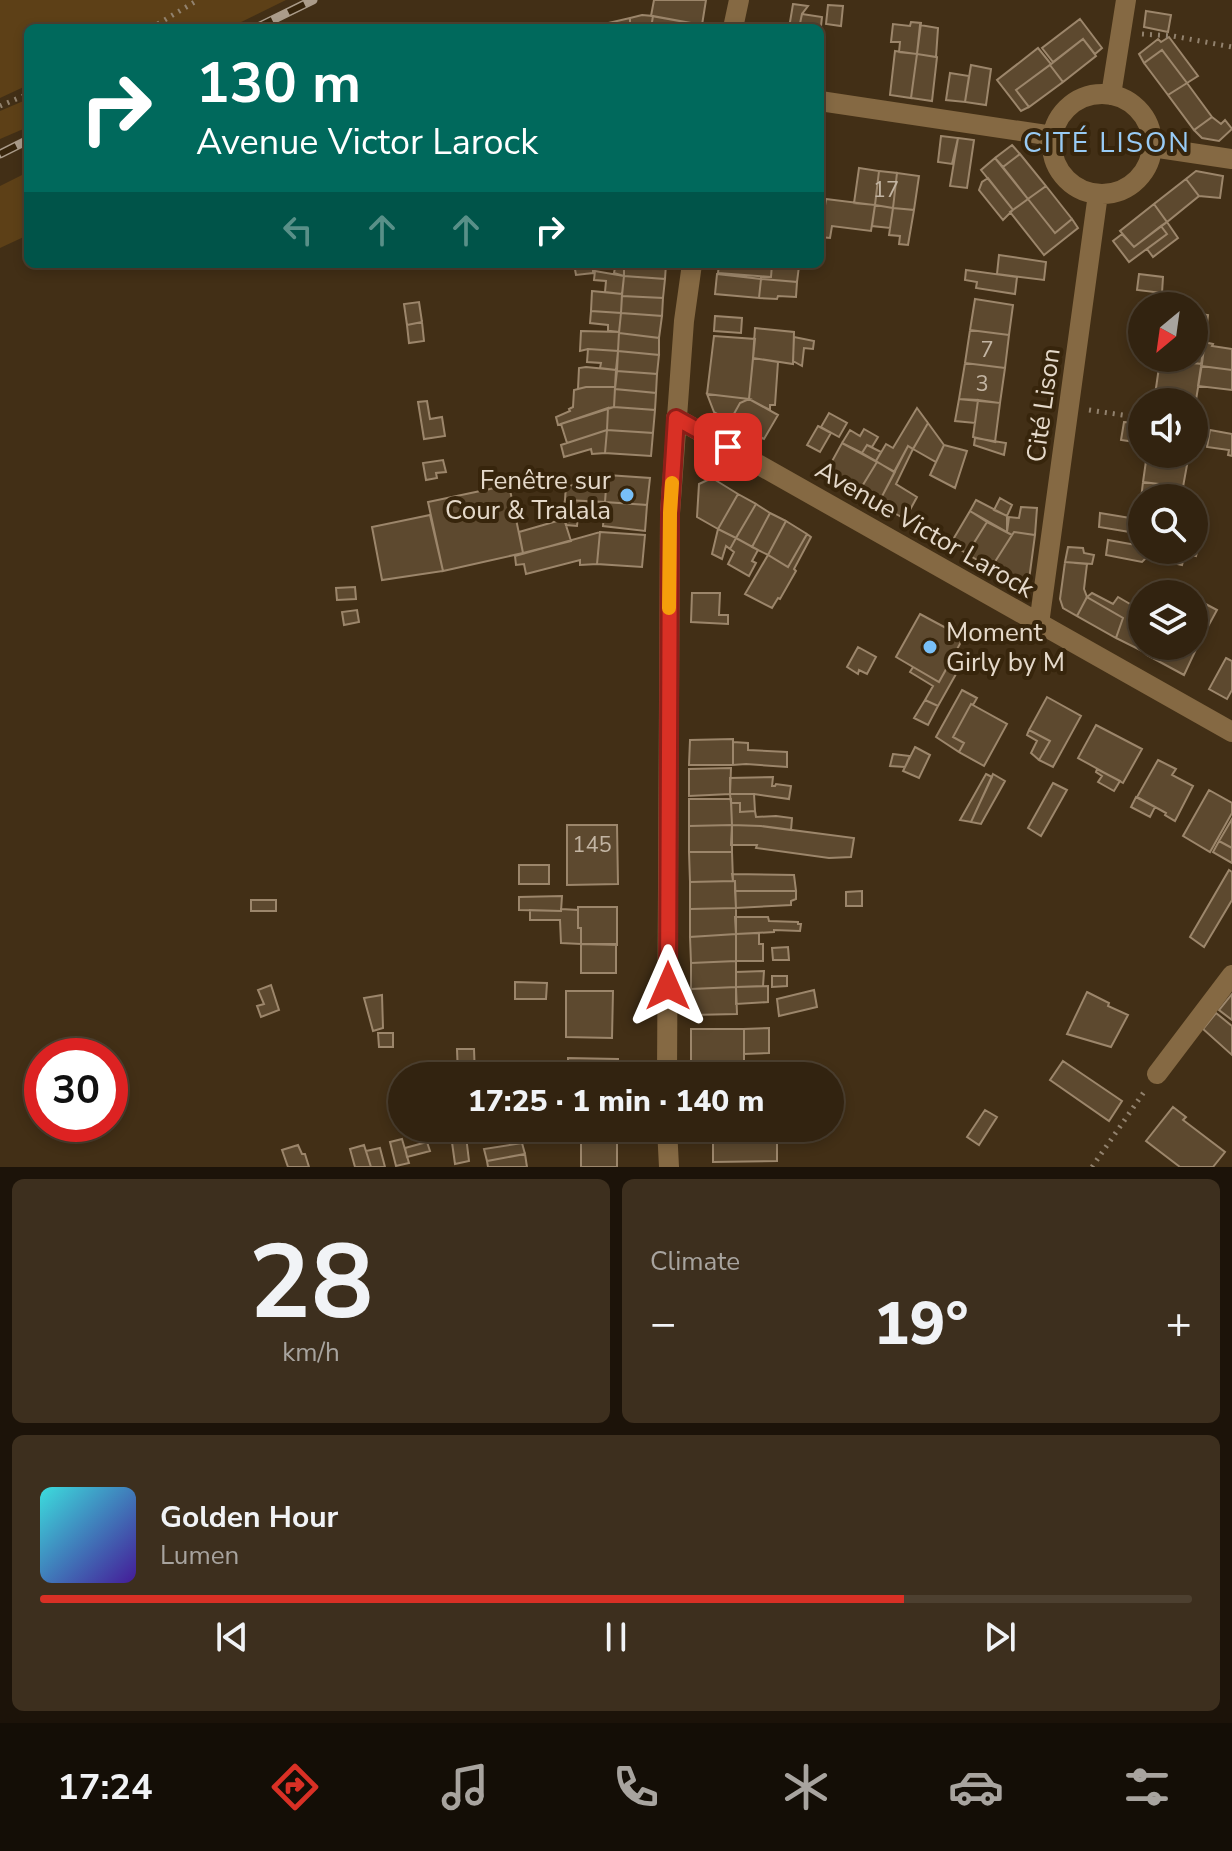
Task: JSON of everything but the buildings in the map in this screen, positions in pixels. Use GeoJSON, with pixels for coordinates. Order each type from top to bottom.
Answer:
{"type":"FeatureCollection","features":[{"type":"Feature","properties":{"kind":"street"},"geometry":{"type":"LineString","coordinates":[[734,24],[739,0]]}},
{"type":"Feature","properties":{"kind":"street"},"geometry":{"type":"LineString","coordinates":[[1111,95],[1126,0]]}},
{"type":"Feature","properties":{"kind":"street"},"geometry":{"type":"LineString","coordinates":[[1098,94],[1111,95],[1137,108],[1146,119],[1152,147],[1149,160],[1135,182],[1124,189],[1098,194],[1082,190],[1058,168],[1053,152],[1053,136],[1057,123],[1073,103],[1098,94]]}},
{"type":"Feature","properties":{"kind":"street"},"geometry":{"type":"LineString","coordinates":[[824,102],[1053,136]]}},
{"type":"Feature","properties":{"kind":"street"},"geometry":{"type":"LineString","coordinates":[[1152,147],[1232,159]]}},
{"type":"Feature","properties":{"kind":"street","name":"Cité Lison"},"geometry":{"type":"LineString","coordinates":[[1039,624],[1098,194]]}},
{"type":"Feature","properties":{"kind":"street"},"geometry":{"type":"LineString","coordinates":[[667,1062],[670,513],[684,321],[691,268]]}},
{"type":"Feature","properties":{"kind":"street","name":"Avenue Victor Larock"},"geometry":{"type":"LineString","coordinates":[[676,418],[1232,732]]}},
{"type":"Feature","properties":{"kind":"street"},"geometry":{"type":"LineString","coordinates":[[1157,1074],[1232,975]]}},
{"type":"Feature","properties":{"kind":"street"},"geometry":{"type":"LineString","coordinates":[[668,1142],[669,1167]]}},
{"type":"Feature","properties":{"kind":"path"},"geometry":{"type":"LineString","coordinates":[[158,24],[198,0]]}},
{"type":"Feature","properties":{"kind":"path"},"geometry":{"type":"LineString","coordinates":[[1121,33],[1173,36],[1232,47]]}},
{"type":"Feature","properties":{"kind":"path"},"geometry":{"type":"LineString","coordinates":[[0,106],[24,96]]}},
{"type":"Feature","properties":{"kind":"path"},"geometry":{"type":"LineString","coordinates":[[1069,407],[1128,416]]}},
{"type":"Feature","properties":{"kind":"path"},"geometry":{"type":"LineString","coordinates":[[1092,1167],[1157,1074]]}},
{"type":"Feature","properties":{"kind":"shaded area"},"geometry":{"type":"Polygon","coordinates":[[[0,0],[286,0],[237,24],[24,24],[24,87],[0,98],[0,0]]]}},
{"type":"Feature","properties":{"kind":"shaded area"},"geometry":{"type":"Polygon","coordinates":[[[24,101],[24,129],[0,139],[0,111],[24,101]]]}},
{"type":"Feature","properties":{"kind":"shaded area"},"geometry":{"type":"Polygon","coordinates":[[[24,174],[24,237],[0,248],[0,186],[24,174]]]}},
{"type":"Feature","properties":{"kind":"railway"},"geometry":{"type":"LineString","coordinates":[[264,24],[313,0]]}},
{"type":"Feature","properties":{"kind":"railway"},"geometry":{"type":"LineString","coordinates":[[0,154],[24,142]]}},
{"type":"Feature","properties":{"kind":"slow traffic"},"geometry":{"type":"LineString","coordinates":[[669,608],[672,483]]}},
{"type":"Feature","properties":{"kind":"place","name":"Fenêtre sur Cour & Tralala"},"geometry":{"type":"Point","coordinates":[627,495]}},
{"type":"Feature","properties":{"kind":"place","name":"Moment Girly by M"},"geometry":{"type":"Point","coordinates":[930,647]}},
{"type":"Feature","properties":{"kind":"district","name":"CITÉ LISON"},"geometry":{"type":"Point","coordinates":[1107,142]}},
{"type":"Feature","properties":{"kind":"route"},"geometry":{"type":"LineString","coordinates":[[668,986],[670,513],[676,418],[728,447]]}}]}
